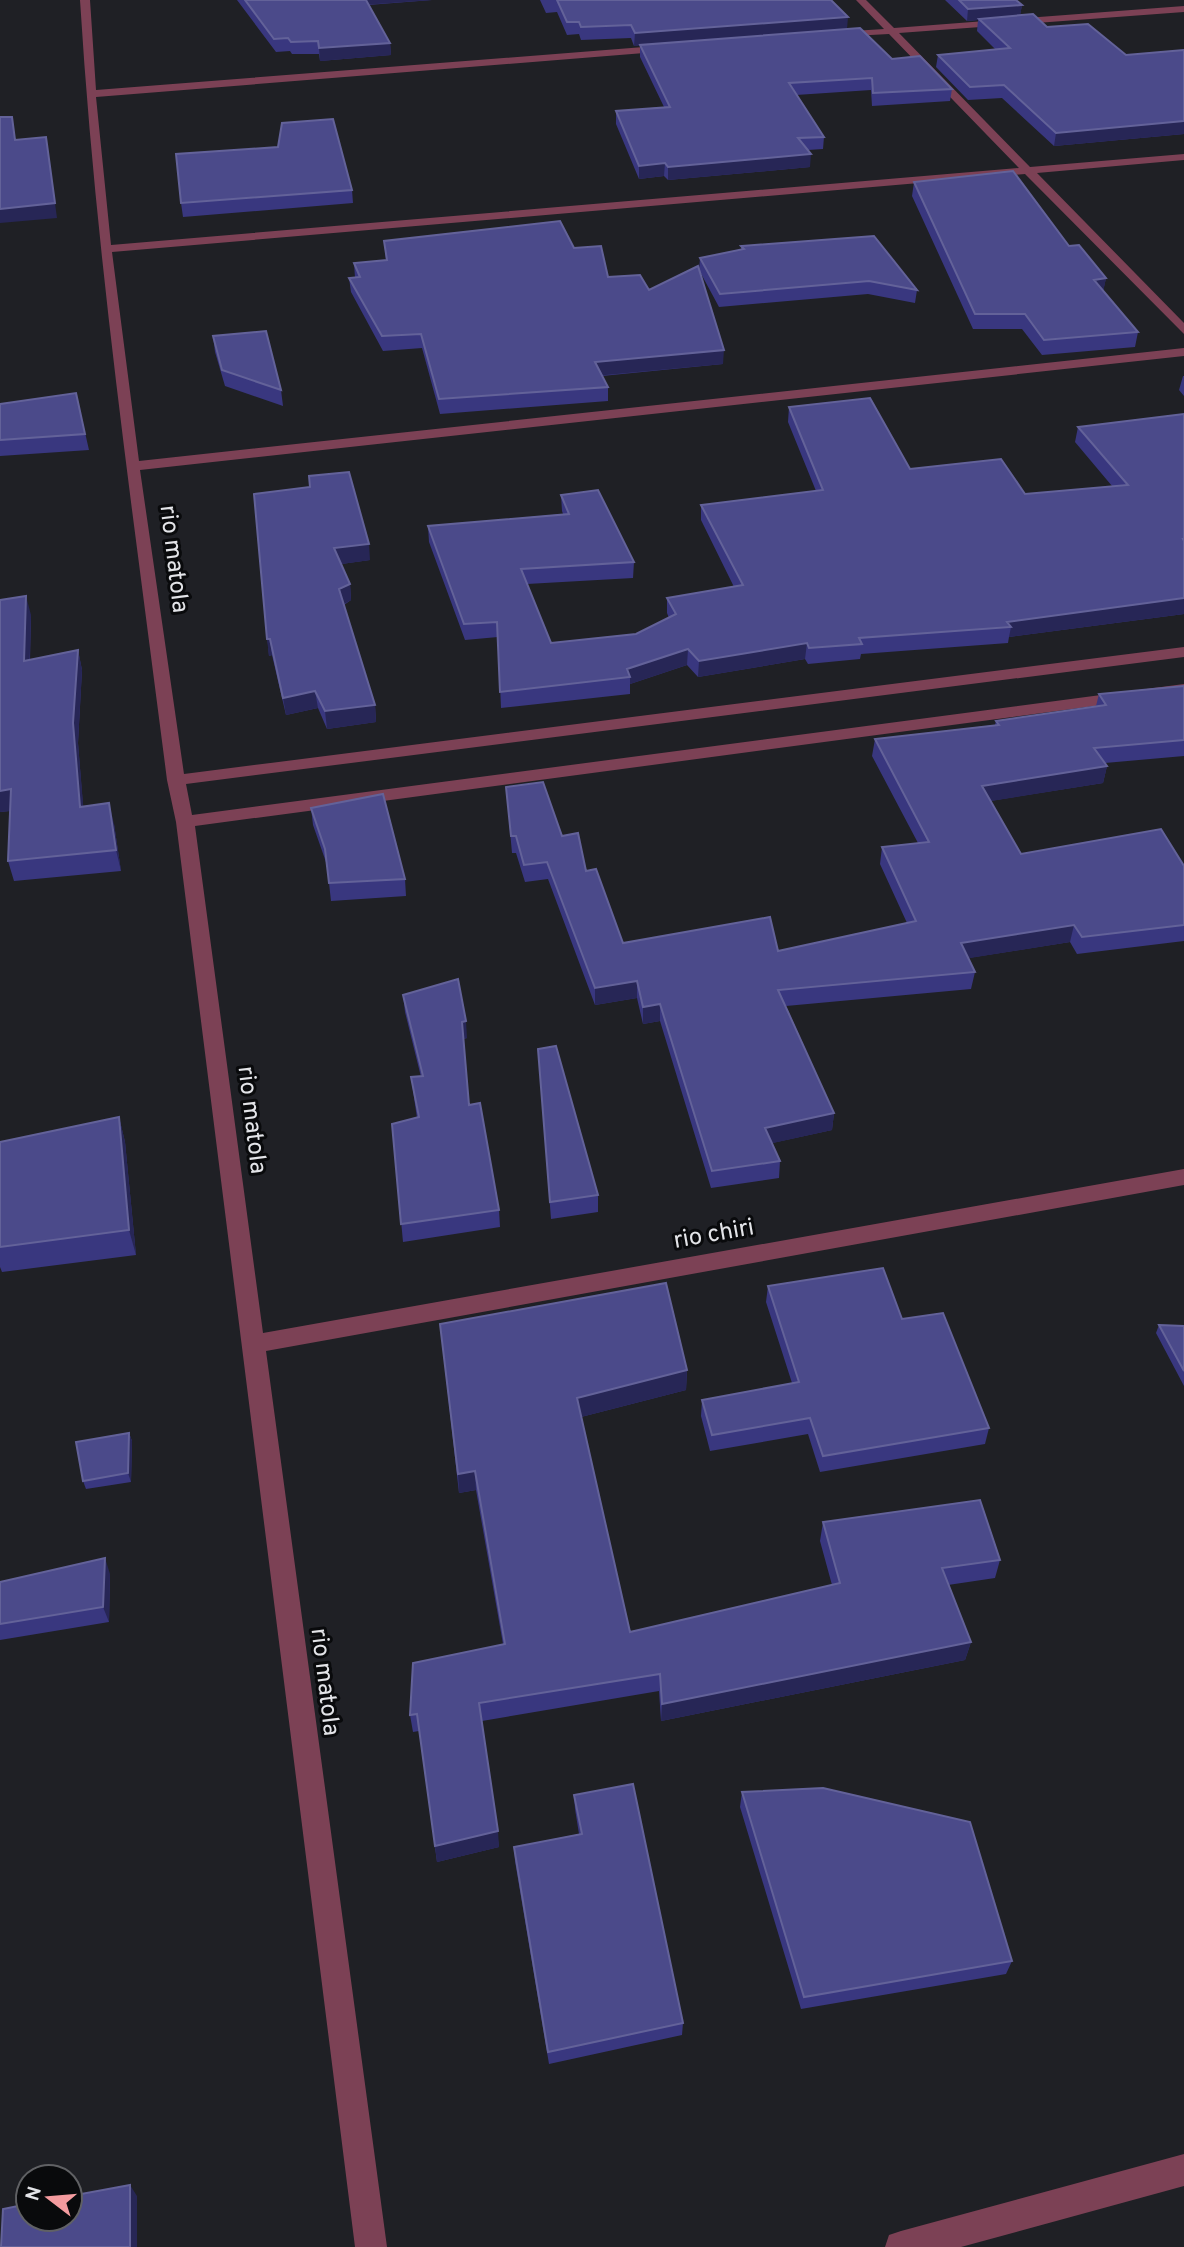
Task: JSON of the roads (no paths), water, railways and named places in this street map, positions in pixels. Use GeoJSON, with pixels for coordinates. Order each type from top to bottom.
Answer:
{"type":"FeatureCollection","features":[{"type":"Feature","properties":{"kind":"street","name":"rio matola"},"geometry":{"type":"LineString","coordinates":[[85,0],[90,94],[118,359],[135,466],[176,780],[185,822],[371,2247]]}},
{"type":"Feature","properties":{"kind":"street"},"geometry":{"type":"LineString","coordinates":[[861,0],[1184,330]]}},
{"type":"Feature","properties":{"kind":"street"},"geometry":{"type":"LineString","coordinates":[[822,36],[1184,9]]}},
{"type":"Feature","properties":{"kind":"street"},"geometry":{"type":"LineString","coordinates":[[90,94],[684,47]]}},
{"type":"Feature","properties":{"kind":"street"},"geometry":{"type":"LineString","coordinates":[[106,249],[1184,157]]}},
{"type":"Feature","properties":{"kind":"street"},"geometry":{"type":"LineString","coordinates":[[135,466],[1184,352]]}},
{"type":"Feature","properties":{"kind":"street"},"geometry":{"type":"LineString","coordinates":[[176,780],[1184,652]]}},
{"type":"Feature","properties":{"kind":"street"},"geometry":{"type":"LineString","coordinates":[[185,822],[1184,689]]}},
{"type":"Feature","properties":{"kind":"street","name":"rio chiri"},"geometry":{"type":"LineString","coordinates":[[254,1344],[1184,1177]]}},
{"type":"Feature","properties":{"kind":"street"},"geometry":{"type":"LineString","coordinates":[[901,2247],[1184,2170]]}}]}
